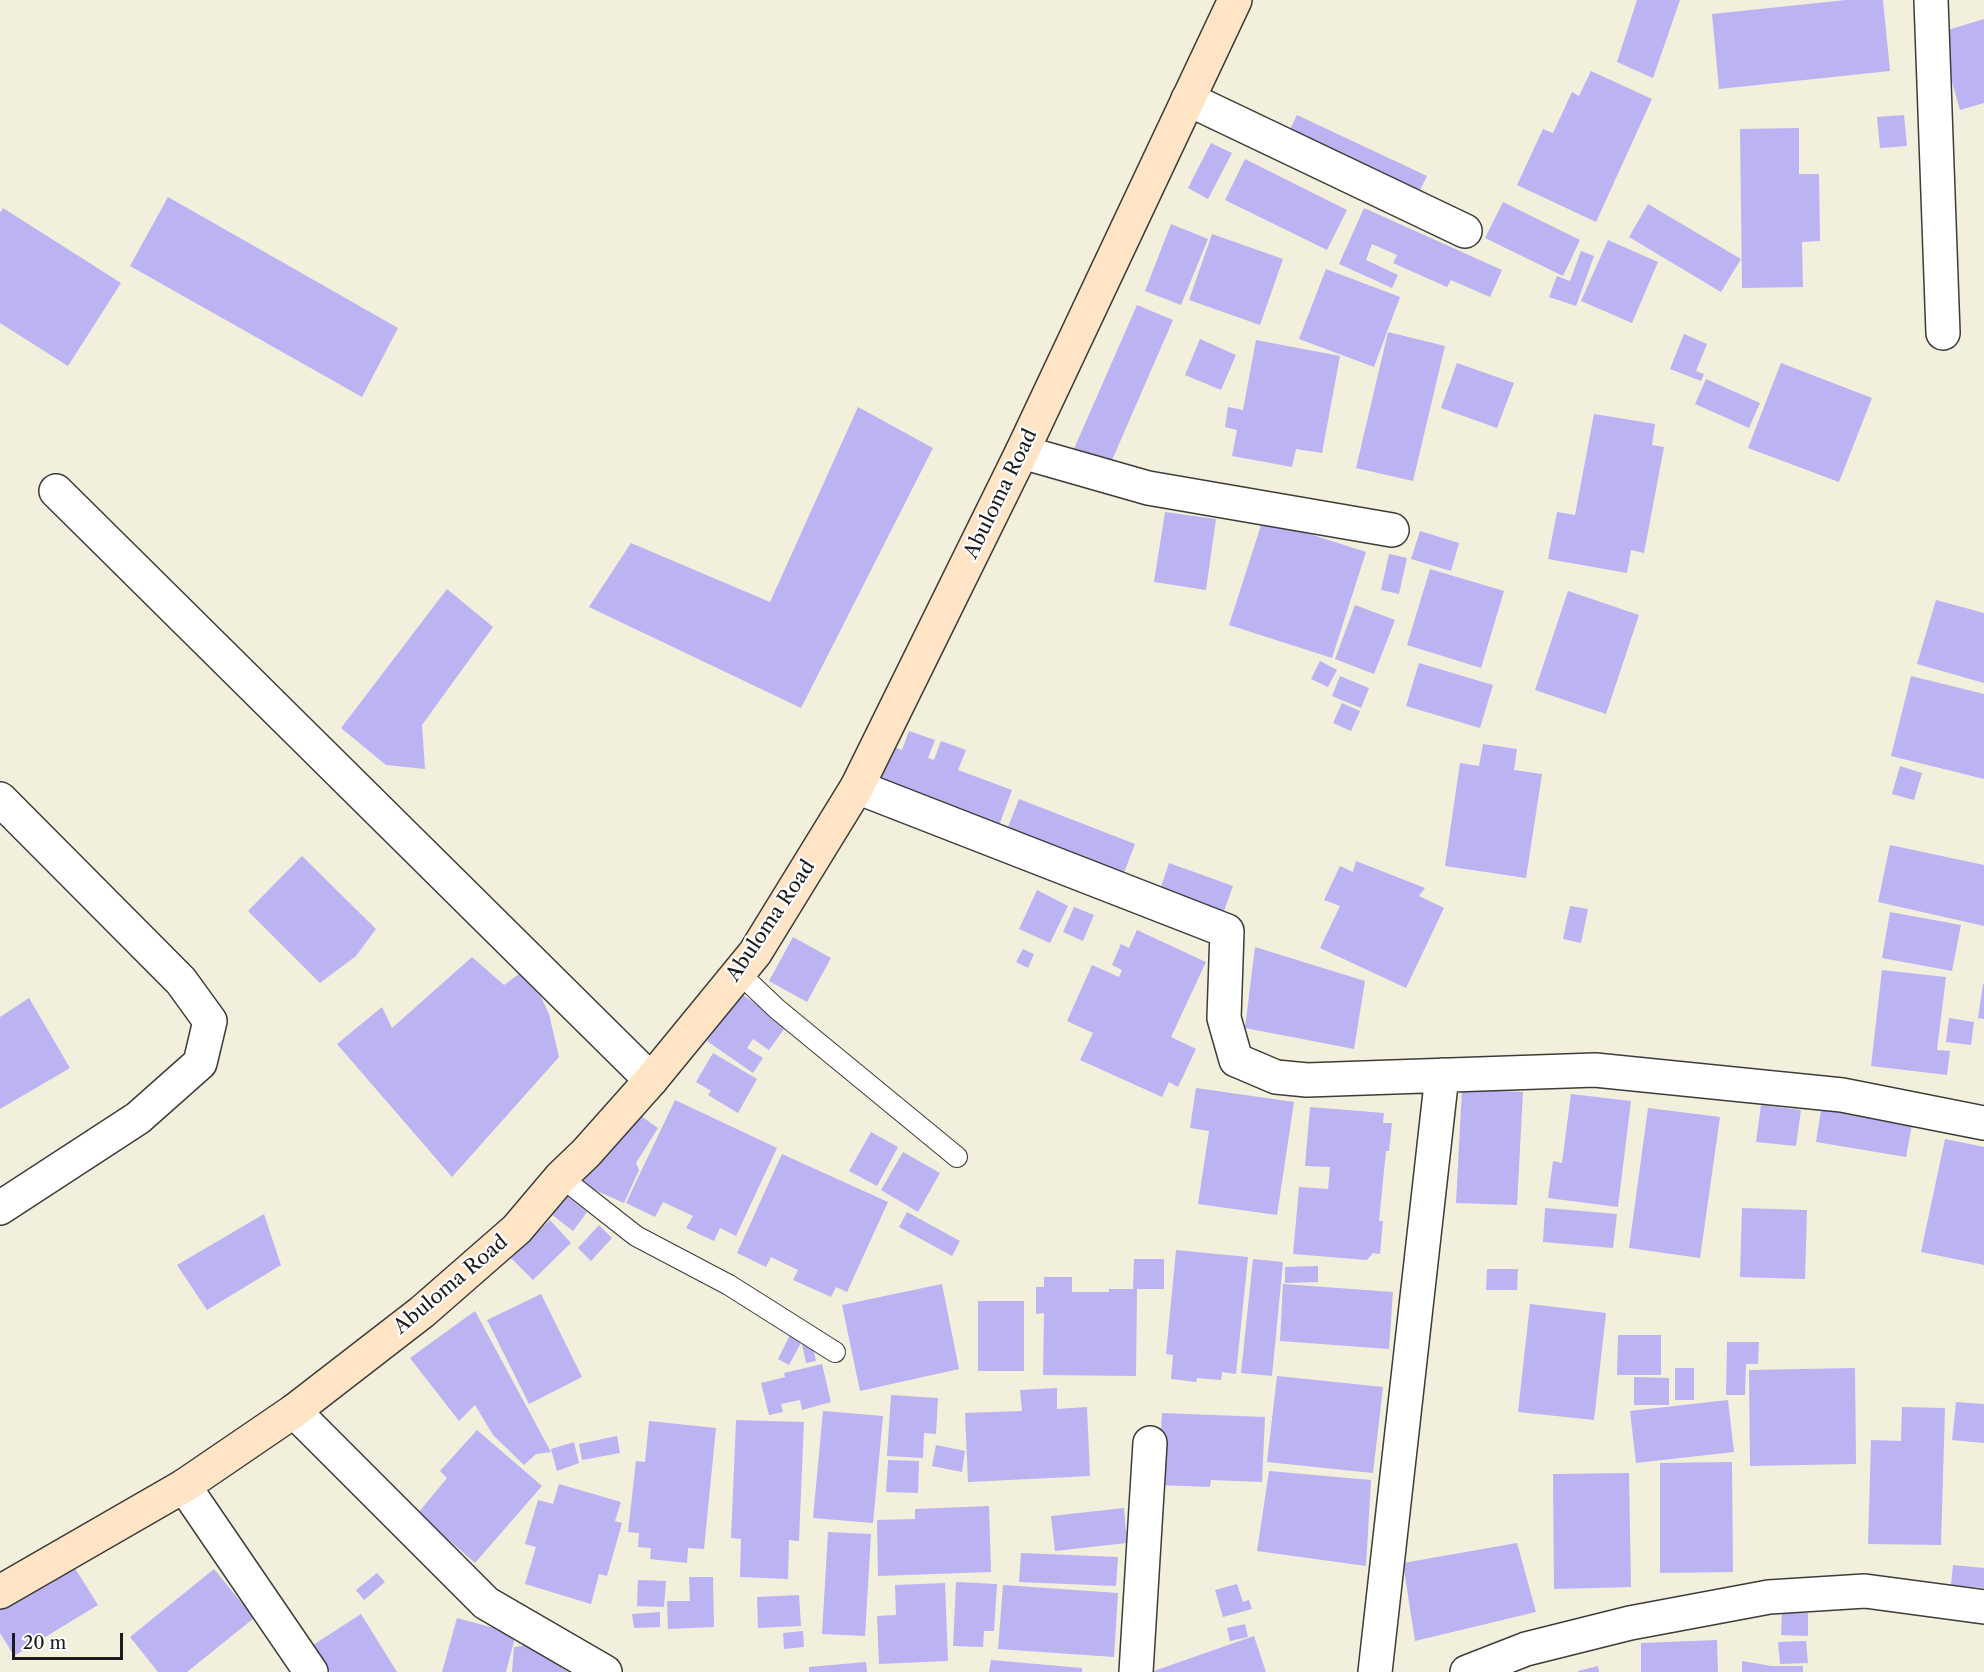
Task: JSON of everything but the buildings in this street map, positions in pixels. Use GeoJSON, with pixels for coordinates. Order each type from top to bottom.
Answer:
{"type":"FeatureCollection","features":[{"type":"Feature","properties":{"kind":"street","name":"Abuloma Road"},"geometry":{"type":"LineString","coordinates":[[0,1592],[184,1486],[294,1412],[431,1305],[517,1229],[561,1177],[586,1153],[651,1080],[739,973],[761,943],[857,788],[1022,452],[1235,0]]}},
{"type":"Feature","properties":{"kind":"street"},"geometry":{"type":"LineString","coordinates":[[1931,0],[1943,333]]}},
{"type":"Feature","properties":{"kind":"street"},"geometry":{"type":"LineString","coordinates":[[1188,99],[1465,231]]}},
{"type":"Feature","properties":{"kind":"street"},"geometry":{"type":"LineString","coordinates":[[1022,452],[1148,488],[1392,530]]}},
{"type":"Feature","properties":{"kind":"street"},"geometry":{"type":"LineString","coordinates":[[56,491],[651,1080]]}},
{"type":"Feature","properties":{"kind":"street"},"geometry":{"type":"LineString","coordinates":[[857,788],[1227,931],[1224,1018],[1236,1060],[1276,1077],[1307,1080],[1595,1070],[1842,1095],[1984,1123]]}},
{"type":"Feature","properties":{"kind":"street"},"geometry":{"type":"LineString","coordinates":[[0,799],[181,981],[210,1021],[200,1063],[138,1118],[0,1208]]}},
{"type":"Feature","properties":{"kind":"street"},"geometry":{"type":"LineString","coordinates":[[1375,1672],[1442,1075]]}},
{"type":"Feature","properties":{"kind":"street"},"geometry":{"type":"LineString","coordinates":[[294,1412],[486,1603],[605,1672]]}},
{"type":"Feature","properties":{"kind":"street"},"geometry":{"type":"LineString","coordinates":[[1136,1672],[1150,1443]]}},
{"type":"Feature","properties":{"kind":"street"},"geometry":{"type":"LineString","coordinates":[[184,1486],[311,1672]]}},
{"type":"Feature","properties":{"kind":"street"},"geometry":{"type":"LineString","coordinates":[[1467,1672],[1526,1649],[1618,1626],[1769,1597],[1865,1591],[1984,1607]]}},
{"type":"Feature","properties":{"kind":"lane"},"geometry":{"type":"LineString","coordinates":[[739,973],[786,1016],[957,1157]]}},
{"type":"Feature","properties":{"kind":"lane"},"geometry":{"type":"LineString","coordinates":[[561,1177],[636,1236],[729,1285],[835,1352]]}}]}
